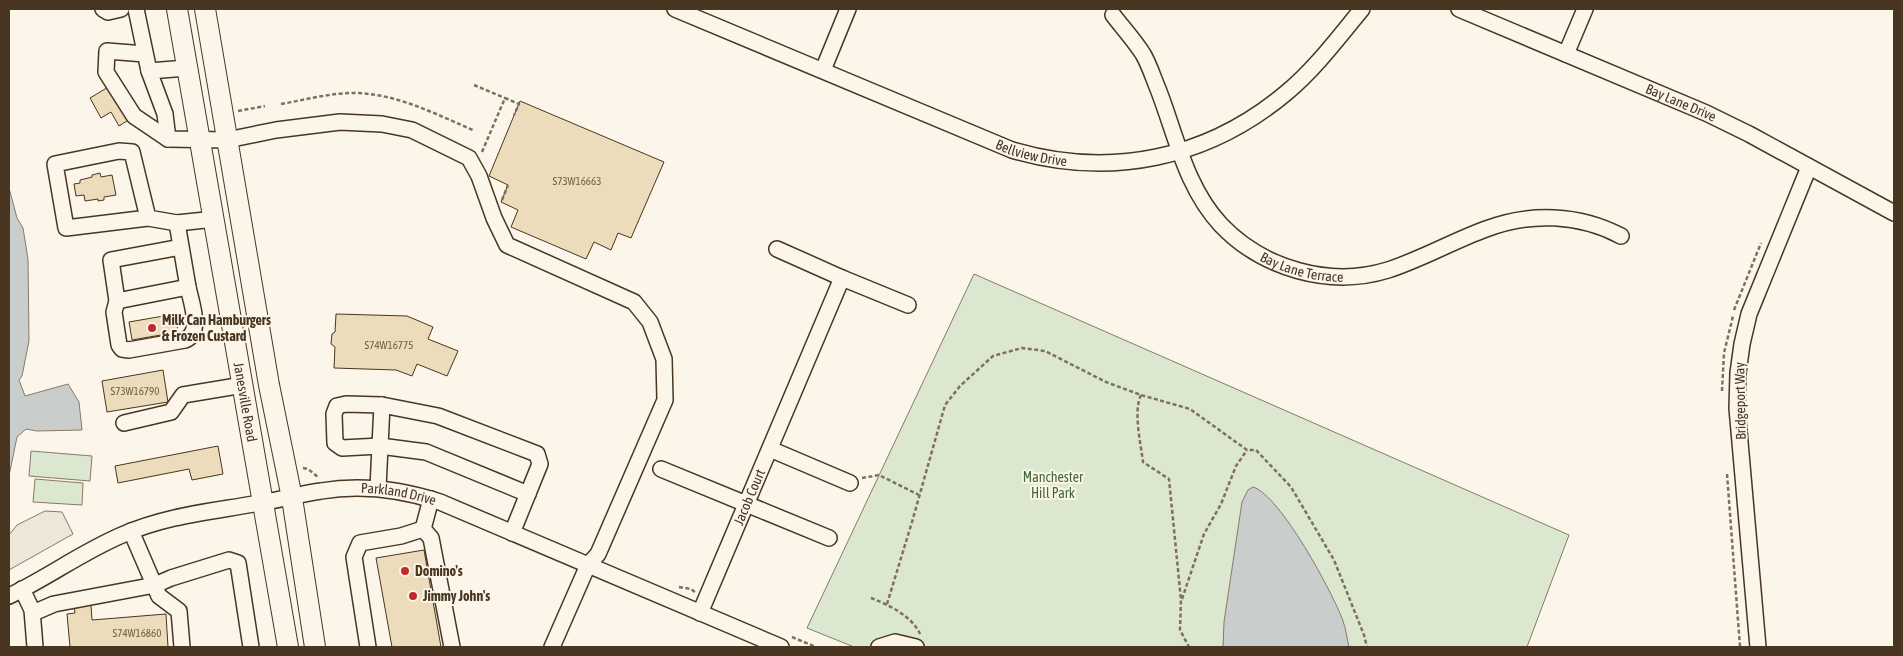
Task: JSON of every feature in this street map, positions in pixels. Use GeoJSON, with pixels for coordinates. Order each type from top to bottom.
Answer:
{"type":"FeatureCollection","features":[{"type":"Feature","properties":{"kind":"main road","name":"Janesville Road"},"geometry":{"type":"LineString","coordinates":[[177,9],[201,138],[288,647]]}},
{"type":"Feature","properties":{"kind":"main road","name":"Janesville Road"},"geometry":{"type":"LineString","coordinates":[[205,9],[269,385],[292,498],[315,647]]}},
{"type":"Feature","properties":{"kind":"street"},"geometry":{"type":"LineString","coordinates":[[103,9],[108,12],[121,9]]}},
{"type":"Feature","properties":{"kind":"street"},"geometry":{"type":"LineString","coordinates":[[136,9],[149,72],[165,114],[168,138]]}},
{"type":"Feature","properties":{"kind":"street","name":"Bellview Drive"},"geometry":{"type":"LineString","coordinates":[[675,9],[999,146],[1045,159],[1107,164],[1133,162],[1180,152],[1212,140],[1239,126],[1264,110],[1309,72],[1362,9]]}},
{"type":"Feature","properties":{"kind":"street"},"geometry":{"type":"LineString","coordinates":[[823,70],[848,9]]}},
{"type":"Feature","properties":{"kind":"street","name":"Bay Lane Drive"},"geometry":{"type":"LineString","coordinates":[[1460,9],[1706,113],[1749,134],[1894,213]]}},
{"type":"Feature","properties":{"kind":"street"},"geometry":{"type":"LineString","coordinates":[[1566,54],[1585,9]]}},
{"type":"Feature","properties":{"kind":"street","name":"Bay Lane Terrace"},"geometry":{"type":"LineString","coordinates":[[1112,15],[1143,54],[1190,179],[1206,205],[1223,226],[1240,242],[1282,266],[1312,274],[1356,276],[1387,270],[1486,229],[1531,218],[1576,219],[1606,228],[1621,236]]}},
{"type":"Feature","properties":{"kind":"street"},"geometry":{"type":"LineString","coordinates":[[145,54],[107,51],[106,72],[134,116],[168,138],[227,140],[276,130],[340,122],[382,124],[412,130],[469,158],[508,246],[634,302],[650,322],[664,359],[665,400],[598,554],[588,565],[552,647]]}},
{"type":"Feature","properties":{"kind":"street"},"geometry":{"type":"LineString","coordinates":[[149,72],[187,68]]}},
{"type":"Feature","properties":{"kind":"street"},"geometry":{"type":"LineString","coordinates":[[148,218],[132,152],[119,151],[55,164],[66,228],[148,218],[177,223],[214,219]]}},
{"type":"Feature","properties":{"kind":"street","name":"Bridgeport Way"},"geometry":{"type":"LineString","coordinates":[[1758,647],[1738,408],[1738,374],[1749,314],[1809,167]]}},
{"type":"Feature","properties":{"kind":"street"},"geometry":{"type":"LineString","coordinates":[[177,223],[196,328],[190,338],[185,340],[129,350],[122,349],[119,345],[114,312],[117,301],[111,260],[181,247]]}},
{"type":"Feature","properties":{"kind":"street"},"geometry":{"type":"LineString","coordinates":[[777,249],[908,305]]}},
{"type":"Feature","properties":{"kind":"street","name":"Jacob Court"},"geometry":{"type":"LineString","coordinates":[[700,612],[842,278]]}},
{"type":"Feature","properties":{"kind":"street"},"geometry":{"type":"LineString","coordinates":[[117,301],[188,287]]}},
{"type":"Feature","properties":{"kind":"street"},"geometry":{"type":"LineString","coordinates":[[124,423],[171,412],[183,395],[243,384]]}},
{"type":"Feature","properties":{"kind":"street"},"geometry":{"type":"LineString","coordinates":[[512,533],[528,494],[540,464],[537,454],[438,416],[382,405],[346,404],[337,406],[334,414],[335,443],[342,448],[380,446],[426,452],[528,494]]}},
{"type":"Feature","properties":{"kind":"street"},"geometry":{"type":"LineString","coordinates":[[378,488],[382,405]]}},
{"type":"Feature","properties":{"kind":"street"},"geometry":{"type":"LineString","coordinates":[[770,449],[850,483]]}},
{"type":"Feature","properties":{"kind":"street"},"geometry":{"type":"LineString","coordinates":[[661,469],[829,538]]}},
{"type":"Feature","properties":{"kind":"street","name":"Parkland Drive"},"geometry":{"type":"LineString","coordinates":[[16,593],[131,531],[175,516],[264,503],[320,491],[360,487],[378,488],[416,494],[431,499],[781,647]]}},
{"type":"Feature","properties":{"kind":"street"},"geometry":{"type":"LineString","coordinates":[[424,529],[431,499]]}},
{"type":"Feature","properties":{"kind":"street"},"geometry":{"type":"LineString","coordinates":[[368,647],[354,556],[360,543],[401,536],[424,529]]}},
{"type":"Feature","properties":{"kind":"street"},"geometry":{"type":"LineString","coordinates":[[424,529],[431,538],[452,647]]}},
{"type":"Feature","properties":{"kind":"street"},"geometry":{"type":"LineString","coordinates":[[131,531],[156,585],[159,596],[179,611],[182,647]]}},
{"type":"Feature","properties":{"kind":"street"},"geometry":{"type":"LineString","coordinates":[[33,613],[54,604],[156,585],[171,578],[230,560],[238,563],[251,647]]}},
{"type":"Feature","properties":{"kind":"street"},"geometry":{"type":"LineString","coordinates":[[16,593],[33,613],[35,647]]}},
{"type":"Feature","properties":{"kind":"street"},"geometry":{"type":"LineString","coordinates":[[879,647],[895,642],[917,644]]}},
{"type":"Feature","properties":{"kind":"path"},"geometry":{"type":"LineString","coordinates":[[474,85],[519,104],[514,115]]}},
{"type":"Feature","properties":{"kind":"path"},"geometry":{"type":"LineString","coordinates":[[281,104],[334,94],[367,93],[402,100],[473,130]]}},
{"type":"Feature","properties":{"kind":"path"},"geometry":{"type":"LineString","coordinates":[[480,158],[505,98]]}},
{"type":"Feature","properties":{"kind":"path"},"geometry":{"type":"LineString","coordinates":[[242,111],[265,106]]}},
{"type":"Feature","properties":{"kind":"path"},"geometry":{"type":"LineString","coordinates":[[887,604],[945,405],[960,386],[993,356],[1022,348],[1045,351],[1106,382],[1141,395],[1190,408],[1247,450],[1256,450],[1291,487],[1334,560],[1367,647]]}},
{"type":"Feature","properties":{"kind":"path"},"geometry":{"type":"LineString","coordinates":[[1141,395],[1138,401],[1139,428],[1144,462],[1169,480],[1181,600],[1180,630],[1189,647]]}},
{"type":"Feature","properties":{"kind":"path"},"geometry":{"type":"LineString","coordinates":[[1181,600],[1204,534],[1221,504],[1236,466],[1247,450]]}},
{"type":"Feature","properties":{"kind":"path"},"geometry":{"type":"LineString","coordinates":[[850,483],[856,479],[879,475],[918,495]]}},
{"type":"Feature","properties":{"kind":"path"},"geometry":{"type":"LineString","coordinates":[[871,598],[887,604],[904,615],[921,633],[917,644]]}},
{"type":"Feature","properties":{"kind":"green space","name":"Manchester Hill Park"},"geometry":{"type":"Polygon","coordinates":[[[974,274],[1569,535],[1527,647],[854,647],[807,628],[974,274]]]}},
{"type":"Feature","properties":{"kind":"green space"},"geometry":{"type":"Polygon","coordinates":[[[31,451],[92,456],[90,481],[29,476],[31,451]]]}},
{"type":"Feature","properties":{"kind":"green space"},"geometry":{"type":"Polygon","coordinates":[[[35,479],[83,483],[82,505],[33,502],[35,479]]]}},
{"type":"Feature","properties":{"kind":"shaded area"},"geometry":{"type":"Polygon","coordinates":[[[9,188],[17,218],[23,228],[28,259],[29,341],[22,376],[19,380],[25,396],[68,384],[79,402],[82,430],[37,431],[26,429],[17,437],[9,476],[9,188]]]}},
{"type":"Feature","properties":{"kind":"shaded area"},"geometry":{"type":"Polygon","coordinates":[[[1253,487],[1264,494],[1277,507],[1304,546],[1329,589],[1344,624],[1349,647],[1223,647],[1224,622],[1242,502],[1248,490],[1253,487]]]}},
{"type":"Feature","properties":{"kind":"shaded area"},"geometry":{"type":"Polygon","coordinates":[[[45,511],[62,512],[73,534],[9,570],[9,535],[17,525],[45,511]]]}},
{"type":"Feature","properties":{"kind":"building"},"geometry":{"type":"Polygon","coordinates":[[[110,86],[130,119],[119,126],[111,112],[101,118],[90,98],[110,86]]]}},
{"type":"Feature","properties":{"kind":"building"},"geometry":{"type":"Polygon","coordinates":[[[520,101],[664,162],[631,238],[618,233],[611,250],[594,242],[586,259],[511,227],[518,210],[501,202],[508,185],[489,176],[520,101]]]}},
{"type":"Feature","properties":{"kind":"building"},"geometry":{"type":"Polygon","coordinates":[[[100,173],[101,177],[112,175],[116,195],[104,197],[104,200],[98,201],[98,199],[85,201],[84,195],[76,196],[74,184],[100,173]]]}},
{"type":"Feature","properties":{"kind":"building"},"geometry":{"type":"Polygon","coordinates":[[[175,314],[178,332],[132,340],[129,322],[175,314]]]}},
{"type":"Feature","properties":{"kind":"building"},"geometry":{"type":"Polygon","coordinates":[[[336,314],[407,316],[433,327],[428,339],[458,351],[447,376],[417,364],[412,376],[396,370],[334,368],[335,347],[331,344],[332,334],[335,332],[336,314]]]}},
{"type":"Feature","properties":{"kind":"building"},"geometry":{"type":"Polygon","coordinates":[[[163,370],[168,402],[107,412],[102,381],[163,370]]]}},
{"type":"Feature","properties":{"kind":"building"},"geometry":{"type":"Polygon","coordinates":[[[218,446],[223,474],[192,480],[189,469],[118,483],[115,466],[218,446]]]}},
{"type":"Feature","properties":{"kind":"building"},"geometry":{"type":"Polygon","coordinates":[[[424,550],[441,647],[392,647],[376,558],[424,550]]]}},
{"type":"Feature","properties":{"kind":"building"},"geometry":{"type":"Polygon","coordinates":[[[91,605],[92,620],[166,614],[168,647],[70,647],[67,614],[75,613],[74,606],[91,605]]]}},
{"type":"Feature","properties":{"kind":"place","name":"Milk Can Hamburgers & Frozen Custard"},"geometry":{"type":"Point","coordinates":[152,328]}},
{"type":"Feature","properties":{"kind":"place","name":"Domino's"},"geometry":{"type":"Point","coordinates":[405,571]}},
{"type":"Feature","properties":{"kind":"place","name":"Jimmy John's"},"geometry":{"type":"Point","coordinates":[413,596]}}]}
